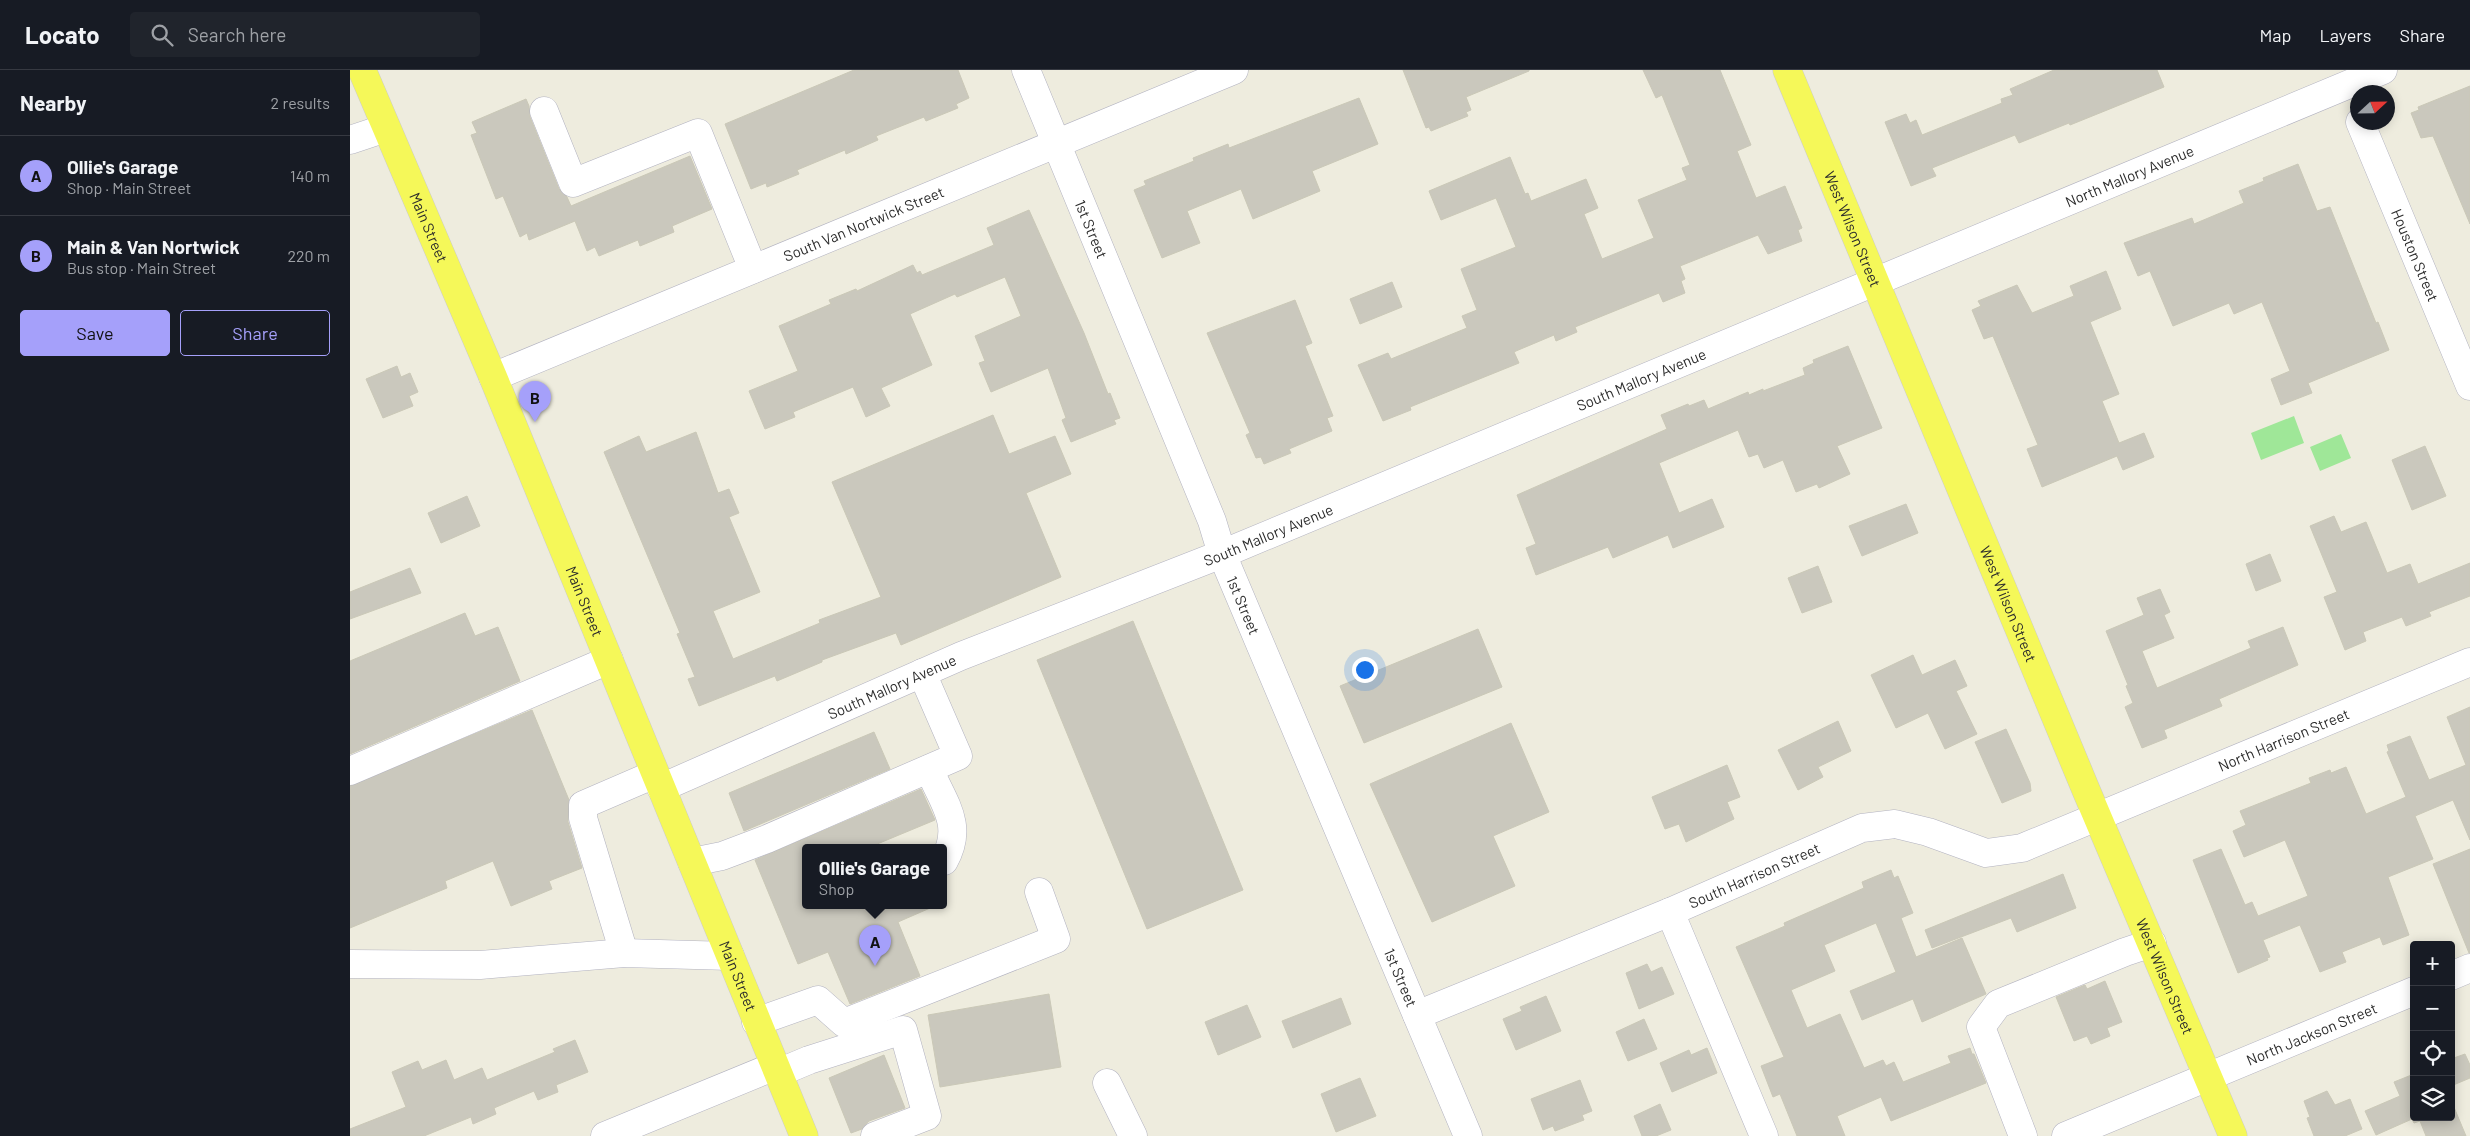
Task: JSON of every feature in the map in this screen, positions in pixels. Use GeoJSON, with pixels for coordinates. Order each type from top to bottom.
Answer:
{"type":"FeatureCollection","features":[{"type":"Feature","properties":{"kind":"main road","name":"Main Street"},"geometry":{"type":"LineString","coordinates":[[362,70],[494,377],[804,1136]]}},
{"type":"Feature","properties":{"kind":"main road","name":"West Wilson Street"},"geometry":{"type":"LineString","coordinates":[[1786,70],[2233,1136]]}},
{"type":"Feature","properties":{"kind":"street","name":"1st Street"},"geometry":{"type":"LineString","coordinates":[[1026,70],[1208,512],[1222,554],[1468,1136]]}},
{"type":"Feature","properties":{"kind":"street","name":"South Van Nortwick Street"},"geometry":{"type":"LineString","coordinates":[[494,377],[1234,70]]}},
{"type":"Feature","properties":{"kind":"street","name":"North Mallory Avenue"},"geometry":{"type":"LineString","coordinates":[[1876,281],[2342,78],[2383,70]]}},
{"type":"Feature","properties":{"kind":"street"},"geometry":{"type":"LineString","coordinates":[[2342,78],[2350,97]]}},
{"type":"Feature","properties":{"kind":"street"},"geometry":{"type":"LineString","coordinates":[[544,112],[573,183],[698,133],[753,269]]}},
{"type":"Feature","properties":{"kind":"street"},"geometry":{"type":"LineString","coordinates":[[350,140],[386,128]]}},
{"type":"Feature","properties":{"kind":"street","name":"Houston Street"},"geometry":{"type":"LineString","coordinates":[[2363,130],[2470,386]]}},
{"type":"Feature","properties":{"kind":"street","name":"South Mallory Avenue"},"geometry":{"type":"LineString","coordinates":[[624,953],[583,818],[582,805],[658,781],[922,673],[1222,554],[1876,281]]}},
{"type":"Feature","properties":{"kind":"street"},"geometry":{"type":"LineString","coordinates":[[350,771],[609,660]]}},
{"type":"Feature","properties":{"kind":"street","name":"North Harrison Street"},"geometry":{"type":"LineString","coordinates":[[2098,816],[2470,662]]}},
{"type":"Feature","properties":{"kind":"street"},"geometry":{"type":"LineString","coordinates":[[692,862],[722,856],[767,839],[958,756],[922,673]]}},
{"type":"Feature","properties":{"kind":"street"},"geometry":{"type":"LineString","coordinates":[[929,769],[954,826],[952,846],[947,856]]}},
{"type":"Feature","properties":{"kind":"street","name":"South Harrison Street"},"geometry":{"type":"LineString","coordinates":[[1417,1015],[1670,912],[1862,828],[1895,824],[1928,832],[1986,853],[2022,848],[2098,816]]}},
{"type":"Feature","properties":{"kind":"street"},"geometry":{"type":"LineString","coordinates":[[756,1022],[818,1000],[844,1023],[1056,939],[1039,892]]}},
{"type":"Feature","properties":{"kind":"street"},"geometry":{"type":"LineString","coordinates":[[1670,912],[1764,1136]]}},
{"type":"Feature","properties":{"kind":"street"},"geometry":{"type":"LineString","coordinates":[[2023,1136],[1981,1027],[1998,1004],[2125,952],[2152,943]]}},
{"type":"Feature","properties":{"kind":"street"},"geometry":{"type":"LineString","coordinates":[[350,964],[480,964],[624,953],[730,956]]}},
{"type":"Feature","properties":{"kind":"street"},"geometry":{"type":"LineString","coordinates":[[2455,974],[2470,968]]}},
{"type":"Feature","properties":{"kind":"street","name":"North Jackson Street"},"geometry":{"type":"LineString","coordinates":[[2066,1136],[2410,993]]}},
{"type":"Feature","properties":{"kind":"street"},"geometry":{"type":"LineString","coordinates":[[605,1136],[776,1070],[903,1030],[927,1116],[874,1136]]}},
{"type":"Feature","properties":{"kind":"street"},"geometry":{"type":"LineString","coordinates":[[1107,1083],[1133,1136]]}},
{"type":"Feature","properties":{"kind":"green space"},"geometry":{"type":"Polygon","coordinates":[[[2294,416],[2304,443],[2261,460],[2251,433],[2294,416]]]}},
{"type":"Feature","properties":{"kind":"green space"},"geometry":{"type":"Polygon","coordinates":[[[2341,434],[2351,458],[2320,471],[2310,447],[2341,434]]]}},
{"type":"Feature","properties":{"kind":"building"},"geometry":{"type":"Polygon","coordinates":[[[854,70],[958,70],[969,98],[956,104],[958,108],[926,121],[924,117],[876,136],[878,140],[846,154],[845,150],[797,170],[799,174],[767,187],[766,183],[751,189],[725,124],[854,70]]]}},
{"type":"Feature","properties":{"kind":"building"},"geometry":{"type":"Polygon","coordinates":[[[1403,70],[1529,71],[1466,97],[1471,110],[1466,112],[1468,116],[1431,131],[1429,127],[1426,128],[1403,70]]]}},
{"type":"Feature","properties":{"kind":"building"},"geometry":{"type":"Polygon","coordinates":[[[1643,70],[1720,70],[1751,145],[1737,151],[1756,198],[1785,186],[1802,228],[1798,230],[1802,241],[1768,254],[1758,235],[1680,266],[1685,279],[1681,281],[1685,293],[1663,302],[1659,293],[1575,327],[1577,332],[1556,341],[1554,335],[1516,351],[1514,352],[1519,363],[1410,407],[1411,410],[1383,421],[1358,365],[1388,353],[1391,359],[1467,328],[1462,316],[1477,310],[1461,269],[1516,247],[1496,198],[1441,220],[1429,191],[1510,157],[1525,194],[1528,193],[1531,201],[1586,179],[1598,208],[1584,214],[1602,259],[1654,238],[1638,200],[1687,180],[1682,168],[1690,165],[1662,95],[1656,98],[1643,70]]]}},
{"type":"Feature","properties":{"kind":"building"},"geometry":{"type":"Polygon","coordinates":[[[2054,70],[2157,70],[2164,87],[2070,125],[2069,123],[2019,143],[2015,135],[1932,168],[1936,176],[1911,186],[1885,122],[1906,114],[1910,123],[1916,120],[1922,135],[2002,103],[2001,99],[2013,95],[2010,89],[2054,70]]]}},
{"type":"Feature","properties":{"kind":"building"},"geometry":{"type":"Polygon","coordinates":[[[2470,86],[2470,224],[2433,136],[2421,138],[2411,113],[2419,110],[2418,107],[2470,86]]]}},
{"type":"Feature","properties":{"kind":"building"},"geometry":{"type":"Polygon","coordinates":[[[1359,98],[1378,144],[1312,171],[1320,191],[1253,219],[1241,189],[1187,211],[1200,243],[1162,258],[1134,190],[1146,185],[1144,181],[1194,161],[1193,158],[1228,144],[1229,148],[1359,98]]]}},
{"type":"Feature","properties":{"kind":"building"},"geometry":{"type":"Polygon","coordinates":[[[526,99],[530,117],[559,189],[567,197],[571,206],[690,156],[712,209],[672,226],[674,232],[640,246],[638,240],[599,256],[595,247],[587,251],[575,221],[529,240],[527,233],[520,237],[503,196],[496,199],[471,135],[477,133],[472,122],[526,99]]]}},
{"type":"Feature","properties":{"kind":"building"},"geometry":{"type":"Polygon","coordinates":[[[2298,164],[2317,211],[2330,207],[2376,323],[2378,322],[2389,350],[2308,383],[2312,393],[2281,405],[2271,379],[2290,371],[2262,302],[2234,314],[2229,303],[2173,326],[2150,271],[2138,276],[2124,243],[2192,218],[2194,224],[2244,203],[2239,191],[2264,181],[2263,178],[2298,164]]]}},
{"type":"Feature","properties":{"kind":"building"},"geometry":{"type":"Polygon","coordinates":[[[1029,210],[1084,333],[1108,394],[1110,393],[1120,418],[1114,420],[1116,424],[1071,442],[1062,420],[1066,418],[1048,368],[991,392],[979,363],[985,361],[975,336],[1021,316],[1005,277],[957,297],[955,294],[910,314],[932,365],[881,388],[890,406],[866,417],[853,387],[793,412],[795,417],[765,429],[749,391],[798,371],[779,326],[831,304],[829,300],[856,289],[857,291],[913,265],[917,273],[920,271],[922,275],[994,245],[987,228],[1029,210]]]}},
{"type":"Feature","properties":{"kind":"building"},"geometry":{"type":"Polygon","coordinates":[[[2106,271],[2121,309],[2090,322],[2119,394],[2102,401],[2119,443],[2144,433],[2154,457],[2123,470],[2117,456],[2042,487],[2027,449],[2038,445],[1993,336],[1984,339],[1972,310],[1981,306],[1978,301],[2017,285],[2032,313],[2074,296],[2070,286],[2106,271]]]}},
{"type":"Feature","properties":{"kind":"building"},"geometry":{"type":"Polygon","coordinates":[[[1392,282],[1402,307],[1360,324],[1350,299],[1392,282]]]}},
{"type":"Feature","properties":{"kind":"building"},"geometry":{"type":"Polygon","coordinates":[[[1295,300],[1312,343],[1305,346],[1333,416],[1327,418],[1332,431],[1289,449],[1291,453],[1264,464],[1261,457],[1256,458],[1246,435],[1250,433],[1207,333],[1295,300]]]}},
{"type":"Feature","properties":{"kind":"building"},"geometry":{"type":"Polygon","coordinates":[[[1848,346],[1882,428],[1837,446],[1850,474],[1819,488],[1817,484],[1796,492],[1783,460],[1764,468],[1758,454],[1749,457],[1738,430],[1659,463],[1679,513],[1712,499],[1724,527],[1673,548],[1668,535],[1613,558],[1608,547],[1536,575],[1526,548],[1536,544],[1517,495],[1667,429],[1661,415],[1704,400],[1708,409],[1748,392],[1749,395],[1763,389],[1763,391],[1805,375],[1803,368],[1814,363],[1813,360],[1848,346]]]}},
{"type":"Feature","properties":{"kind":"building"},"geometry":{"type":"Polygon","coordinates":[[[397,366],[401,377],[410,373],[418,392],[409,396],[413,406],[383,418],[366,379],[397,366]]]}},
{"type":"Feature","properties":{"kind":"building"},"geometry":{"type":"Polygon","coordinates":[[[993,415],[1009,454],[1055,436],[1071,474],[1026,493],[1061,577],[901,645],[896,633],[822,660],[822,662],[777,681],[775,676],[699,706],[688,679],[695,677],[677,634],[680,633],[604,452],[639,436],[646,452],[696,432],[718,493],[729,489],[739,513],[729,517],[760,592],[713,611],[733,659],[820,623],[819,620],[881,597],[832,482],[993,415]]]}},
{"type":"Feature","properties":{"kind":"building"},"geometry":{"type":"Polygon","coordinates":[[[2425,446],[2446,496],[2412,510],[2392,460],[2425,446]]]}},
{"type":"Feature","properties":{"kind":"building"},"geometry":{"type":"Polygon","coordinates":[[[467,496],[480,526],[441,543],[428,513],[467,496]]]}},
{"type":"Feature","properties":{"kind":"building"},"geometry":{"type":"Polygon","coordinates":[[[1906,504],[1918,533],[1862,556],[1849,526],[1906,504]]]}},
{"type":"Feature","properties":{"kind":"building"},"geometry":{"type":"Polygon","coordinates":[[[2334,516],[2341,532],[2366,522],[2387,573],[2410,564],[2418,584],[2470,563],[2470,596],[2429,612],[2431,616],[2406,626],[2402,617],[2363,632],[2366,641],[2345,650],[2324,597],[2337,592],[2310,526],[2334,516]]]}},
{"type":"Feature","properties":{"kind":"building"},"geometry":{"type":"Polygon","coordinates":[[[2270,554],[2281,581],[2256,591],[2246,564],[2270,554]]]}},
{"type":"Feature","properties":{"kind":"building"},"geometry":{"type":"Polygon","coordinates":[[[1818,566],[1832,602],[1802,613],[1788,578],[1818,566]]]}},
{"type":"Feature","properties":{"kind":"building"},"geometry":{"type":"Polygon","coordinates":[[[410,568],[421,593],[350,619],[350,592],[410,568]]]}},
{"type":"Feature","properties":{"kind":"building"},"geometry":{"type":"Polygon","coordinates":[[[2160,589],[2170,612],[2164,615],[2174,638],[2142,651],[2157,688],[2251,648],[2248,641],[2283,627],[2298,665],[2219,699],[2222,706],[2164,730],[2167,738],[2142,748],[2125,707],[2133,703],[2126,686],[2128,685],[2106,631],[2144,615],[2137,598],[2160,589]]]}},
{"type":"Feature","properties":{"kind":"building"},"geometry":{"type":"Polygon","coordinates":[[[465,613],[475,636],[498,627],[520,681],[350,754],[350,661],[465,613]]]}},
{"type":"Feature","properties":{"kind":"building"},"geometry":{"type":"Polygon","coordinates":[[[1133,621],[1243,890],[1147,929],[1037,660],[1133,621]]]}},
{"type":"Feature","properties":{"kind":"building"},"geometry":{"type":"Polygon","coordinates":[[[1478,629],[1502,687],[1364,743],[1340,686],[1478,629]]]}},
{"type":"Feature","properties":{"kind":"building"},"geometry":{"type":"Polygon","coordinates":[[[1913,655],[1922,675],[1955,660],[1967,686],[1956,691],[1977,734],[1945,749],[1928,713],[1896,728],[1871,675],[1913,655]]]}},
{"type":"Feature","properties":{"kind":"building"},"geometry":{"type":"Polygon","coordinates":[[[2470,707],[2470,840],[2453,800],[2415,816],[2433,859],[2388,877],[2409,935],[2383,945],[2380,937],[2342,952],[2346,962],[2320,972],[2300,925],[2263,940],[2270,957],[2267,958],[2268,960],[2238,973],[2193,860],[2221,849],[2245,905],[2252,902],[2258,916],[2308,896],[2285,840],[2244,857],[2233,831],[2246,825],[2240,811],[2311,783],[2309,778],[2330,770],[2331,773],[2346,767],[2366,814],[2406,797],[2387,752],[2389,751],[2387,745],[2410,736],[2429,780],[2466,765],[2447,717],[2470,707]]]}},
{"type":"Feature","properties":{"kind":"building"},"geometry":{"type":"Polygon","coordinates":[[[532,710],[569,800],[568,822],[582,868],[549,881],[552,889],[511,906],[493,861],[445,881],[447,888],[350,928],[350,786],[532,710]]]}},
{"type":"Feature","properties":{"kind":"building"},"geometry":{"type":"Polygon","coordinates":[[[1838,721],[1851,751],[1818,767],[1823,777],[1798,790],[1778,750],[1838,721]]]}},
{"type":"Feature","properties":{"kind":"building"},"geometry":{"type":"Polygon","coordinates":[[[1511,723],[1549,812],[1493,836],[1515,886],[1432,922],[1370,784],[1511,723]]]}},
{"type":"Feature","properties":{"kind":"building"},"geometry":{"type":"Polygon","coordinates":[[[2006,729],[2030,783],[2031,791],[2002,803],[1975,742],[2006,729]]]}},
{"type":"Feature","properties":{"kind":"building"},"geometry":{"type":"Polygon","coordinates":[[[874,732],[890,769],[744,831],[729,793],[874,732]]]}},
{"type":"Feature","properties":{"kind":"building"},"geometry":{"type":"Polygon","coordinates":[[[1727,765],[1740,797],[1727,802],[1734,819],[1686,842],[1679,824],[1665,829],[1652,797],[1727,765]]]}},
{"type":"Feature","properties":{"kind":"building"},"geometry":{"type":"Polygon","coordinates":[[[921,789],[935,820],[877,844],[802,844],[802,909],[928,909],[898,922],[920,976],[850,1004],[828,952],[798,964],[755,860],[921,789]]]}},
{"type":"Feature","properties":{"kind":"building"},"geometry":{"type":"Polygon","coordinates":[[[2470,849],[2470,953],[2469,953],[2433,864],[2470,849]]]}},
{"type":"Feature","properties":{"kind":"building"},"geometry":{"type":"Polygon","coordinates":[[[1891,870],[1894,878],[1898,876],[1913,913],[1901,918],[1916,957],[1962,938],[1986,994],[1922,1022],[1913,999],[1862,1020],[1850,991],[1896,972],[1876,923],[1824,945],[1835,971],[1791,990],[1807,1028],[1840,1014],[1864,1068],[1883,1060],[1886,1066],[1894,1062],[1903,1082],[1951,1063],[1948,1056],[1970,1048],[1986,1083],[1891,1121],[1881,1097],[1837,1116],[1845,1136],[1797,1136],[1780,1094],[1773,1097],[1761,1066],[1784,1057],[1736,947],[1785,926],[1784,923],[1864,888],[1862,882],[1891,870]]]}},
{"type":"Feature","properties":{"kind":"building"},"geometry":{"type":"Polygon","coordinates":[[[2063,874],[2076,908],[2017,932],[2011,918],[1932,948],[1925,930],[2063,874]]]}},
{"type":"Feature","properties":{"kind":"building"},"geometry":{"type":"Polygon","coordinates":[[[1647,964],[1651,972],[1662,967],[1674,994],[1639,1009],[1626,973],[1647,964]]]}},
{"type":"Feature","properties":{"kind":"building"},"geometry":{"type":"Polygon","coordinates":[[[2105,981],[2122,1022],[2107,1028],[2110,1036],[2091,1044],[2087,1036],[2074,1041],[2056,997],[2085,985],[2087,989],[2105,981]]]}},
{"type":"Feature","properties":{"kind":"building"},"geometry":{"type":"Polygon","coordinates":[[[1049,994],[1061,1067],[940,1087],[928,1015],[1049,994]]]}},
{"type":"Feature","properties":{"kind":"building"},"geometry":{"type":"Polygon","coordinates":[[[1546,996],[1561,1031],[1516,1050],[1503,1019],[1522,1011],[1520,1007],[1546,996]]]}},
{"type":"Feature","properties":{"kind":"building"},"geometry":{"type":"Polygon","coordinates":[[[1341,998],[1351,1024],[1293,1048],[1282,1021],[1341,998]]]}},
{"type":"Feature","properties":{"kind":"building"},"geometry":{"type":"Polygon","coordinates":[[[1247,1005],[1261,1037],[1218,1055],[1205,1022],[1247,1005]]]}},
{"type":"Feature","properties":{"kind":"building"},"geometry":{"type":"Polygon","coordinates":[[[1644,1019],[1657,1049],[1628,1061],[1616,1032],[1644,1019]]]}},
{"type":"Feature","properties":{"kind":"building"},"geometry":{"type":"Polygon","coordinates":[[[575,1040],[588,1072],[556,1085],[558,1092],[538,1100],[534,1091],[494,1108],[496,1114],[473,1124],[471,1117],[424,1136],[350,1136],[350,1129],[406,1107],[392,1072],[418,1061],[422,1070],[446,1060],[454,1080],[482,1068],[487,1080],[555,1052],[553,1049],[575,1040]]]}},
{"type":"Feature","properties":{"kind":"building"},"geometry":{"type":"Polygon","coordinates":[[[1707,1048],[1717,1073],[1672,1092],[1660,1063],[1689,1050],[1691,1055],[1707,1048]]]}},
{"type":"Feature","properties":{"kind":"building"},"geometry":{"type":"Polygon","coordinates":[[[2465,1054],[2470,1065],[2470,1078],[2455,1084],[2455,1076],[2455,1058],[2465,1054]]]}},
{"type":"Feature","properties":{"kind":"building"},"geometry":{"type":"Polygon","coordinates":[[[884,1055],[905,1108],[869,1121],[862,1129],[851,1133],[829,1078],[884,1055]]]}},
{"type":"Feature","properties":{"kind":"building"},"geometry":{"type":"Polygon","coordinates":[[[2410,1076],[2410,1120],[2376,1135],[2365,1111],[2400,1096],[2394,1082],[2410,1076]]]}},
{"type":"Feature","properties":{"kind":"building"},"geometry":{"type":"Polygon","coordinates":[[[1360,1078],[1376,1116],[1336,1132],[1321,1094],[1360,1078]]]}},
{"type":"Feature","properties":{"kind":"building"},"geometry":{"type":"Polygon","coordinates":[[[1580,1080],[1592,1111],[1582,1115],[1584,1120],[1555,1131],[1553,1126],[1543,1130],[1531,1099],[1580,1080]]]}},
{"type":"Feature","properties":{"kind":"building"},"geometry":{"type":"Polygon","coordinates":[[[2327,1091],[2335,1105],[2350,1099],[2362,1129],[2345,1136],[2314,1136],[2307,1118],[2310,1117],[2304,1101],[2327,1091]]]}},
{"type":"Feature","properties":{"kind":"building"},"geometry":{"type":"Polygon","coordinates":[[[1660,1104],[1671,1130],[1656,1136],[1642,1136],[1634,1116],[1660,1104]]]}},
{"type":"Feature","properties":{"kind":"building"},"geometry":{"type":"Polygon","coordinates":[[[2455,1110],[2466,1136],[2426,1136],[2420,1121],[2455,1121],[2455,1110]]]}},
{"type":"Feature","properties":{"kind":"place","name":"Main & Van Nortwick"},"geometry":{"type":"Point","coordinates":[535,422]}},
{"type":"Feature","properties":{"kind":"place","name":"Ollie's Garage"},"geometry":{"type":"Point","coordinates":[875,966]}}]}
